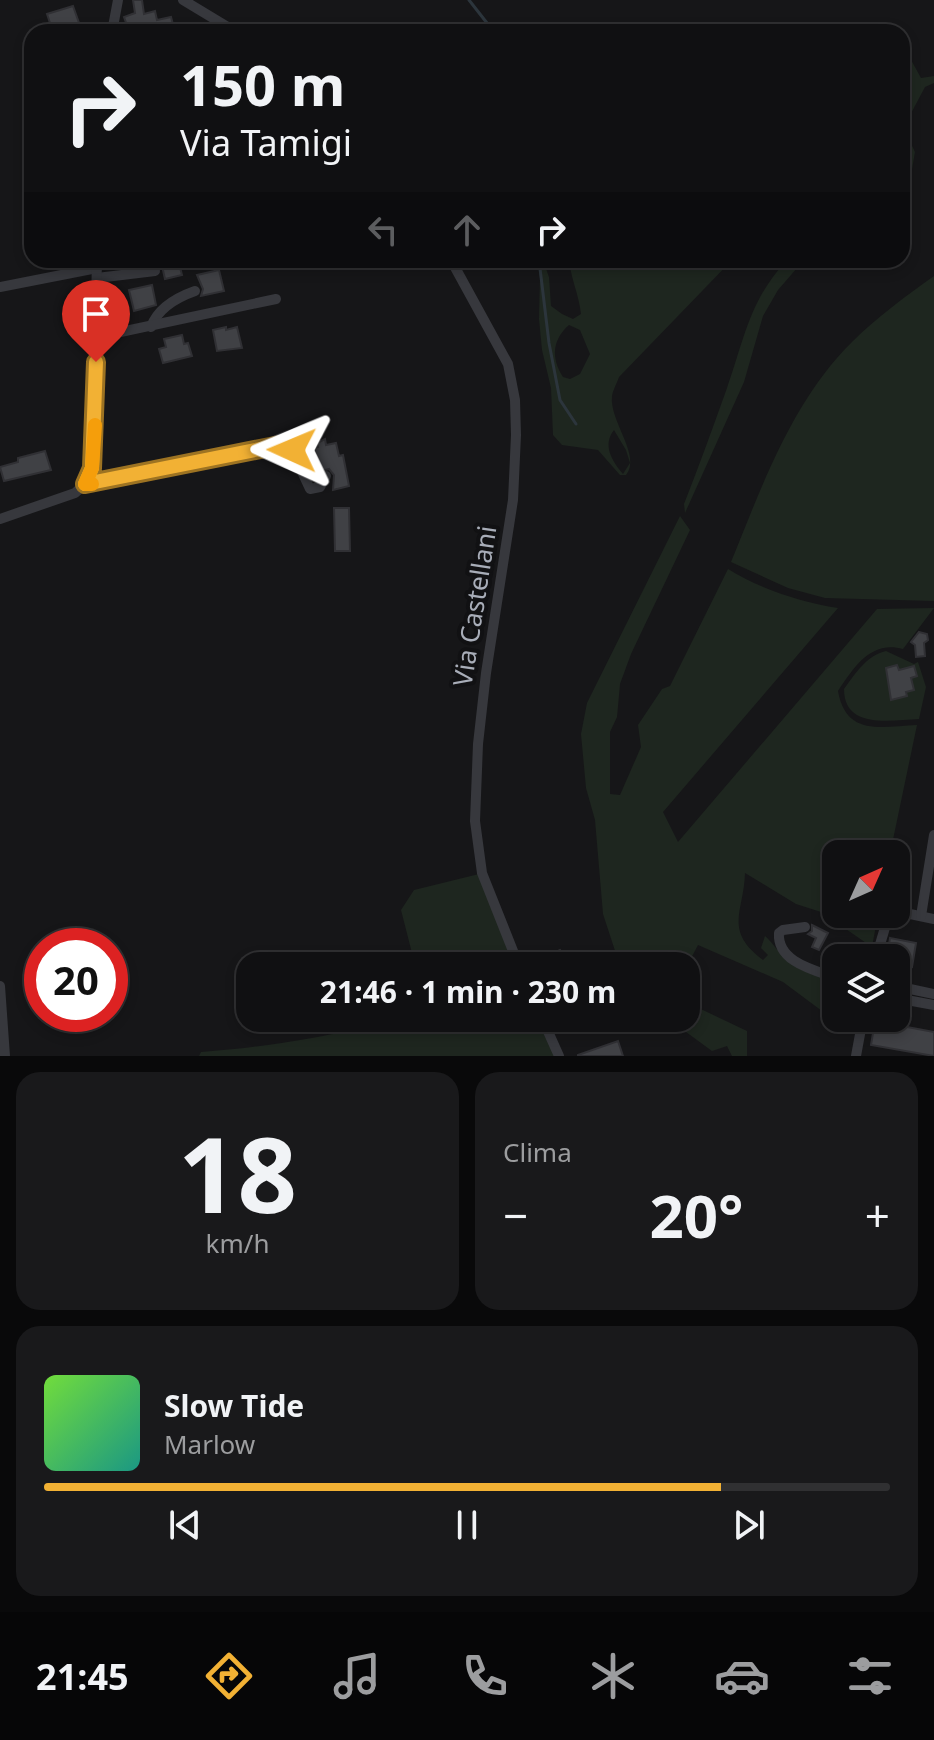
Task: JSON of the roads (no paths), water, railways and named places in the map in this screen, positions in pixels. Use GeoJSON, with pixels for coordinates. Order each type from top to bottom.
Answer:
{"type":"FeatureCollection","features":[{"type":"Feature","properties":{"kind":"street"},"geometry":{"type":"LineString","coordinates":[[114,24],[118,0]]}},
{"type":"Feature","properties":{"kind":"street"},"geometry":{"type":"LineString","coordinates":[[183,0],[223,24]]}},
{"type":"Feature","properties":{"kind":"street","name":"Via Castellani"},"geometry":{"type":"LineString","coordinates":[[455,268],[508,364],[515,400],[513,500],[483,701],[475,821],[482,873],[513,952]]}},
{"type":"Feature","properties":{"kind":"street"},"geometry":{"type":"LineString","coordinates":[[0,287],[97,269],[155,271]]}},
{"type":"Feature","properties":{"kind":"street"},"geometry":{"type":"LineString","coordinates":[[0,519],[75,493],[85,484],[92,468],[97,269]]}},
{"type":"Feature","properties":{"kind":"street"},"geometry":{"type":"LineString","coordinates":[[151,327],[164,309],[179,297],[195,291]]}},
{"type":"Feature","properties":{"kind":"street"},"geometry":{"type":"LineString","coordinates":[[97,337],[276,299]]}},
{"type":"Feature","properties":{"kind":"street"},"geometry":{"type":"LineString","coordinates":[[85,484],[289,444],[318,434]]}},
{"type":"Feature","properties":{"kind":"street"},"geometry":{"type":"LineString","coordinates":[[289,444],[310,489],[320,487],[326,476]]}},
{"type":"Feature","properties":{"kind":"street"},"geometry":{"type":"LineString","coordinates":[[921,916],[934,835]]}},
{"type":"Feature","properties":{"kind":"street"},"geometry":{"type":"LineString","coordinates":[[910,914],[934,919]]}},
{"type":"Feature","properties":{"kind":"street"},"geometry":{"type":"LineString","coordinates":[[805,927],[779,933],[782,949],[794,961],[822,972]]}},
{"type":"Feature","properties":{"kind":"street"},"geometry":{"type":"LineString","coordinates":[[0,986],[5,1056]]}},
{"type":"Feature","properties":{"kind":"street"},"geometry":{"type":"LineString","coordinates":[[910,989],[934,994]]}},
{"type":"Feature","properties":{"kind":"street"},"geometry":{"type":"LineString","coordinates":[[910,1001],[934,1005]]}},
{"type":"Feature","properties":{"kind":"street"},"geometry":{"type":"LineString","coordinates":[[548,1032],[559,1056]]}},
{"type":"Feature","properties":{"kind":"street"},"geometry":{"type":"LineString","coordinates":[[856,1056],[860,1032]]}},
{"type":"Feature","properties":{"kind":"waterway"},"geometry":{"type":"LineString","coordinates":[[469,0],[487,24]]}},
{"type":"Feature","properties":{"kind":"waterway"},"geometry":{"type":"LineString","coordinates":[[540,268],[560,400],[576,424]]}}]}
